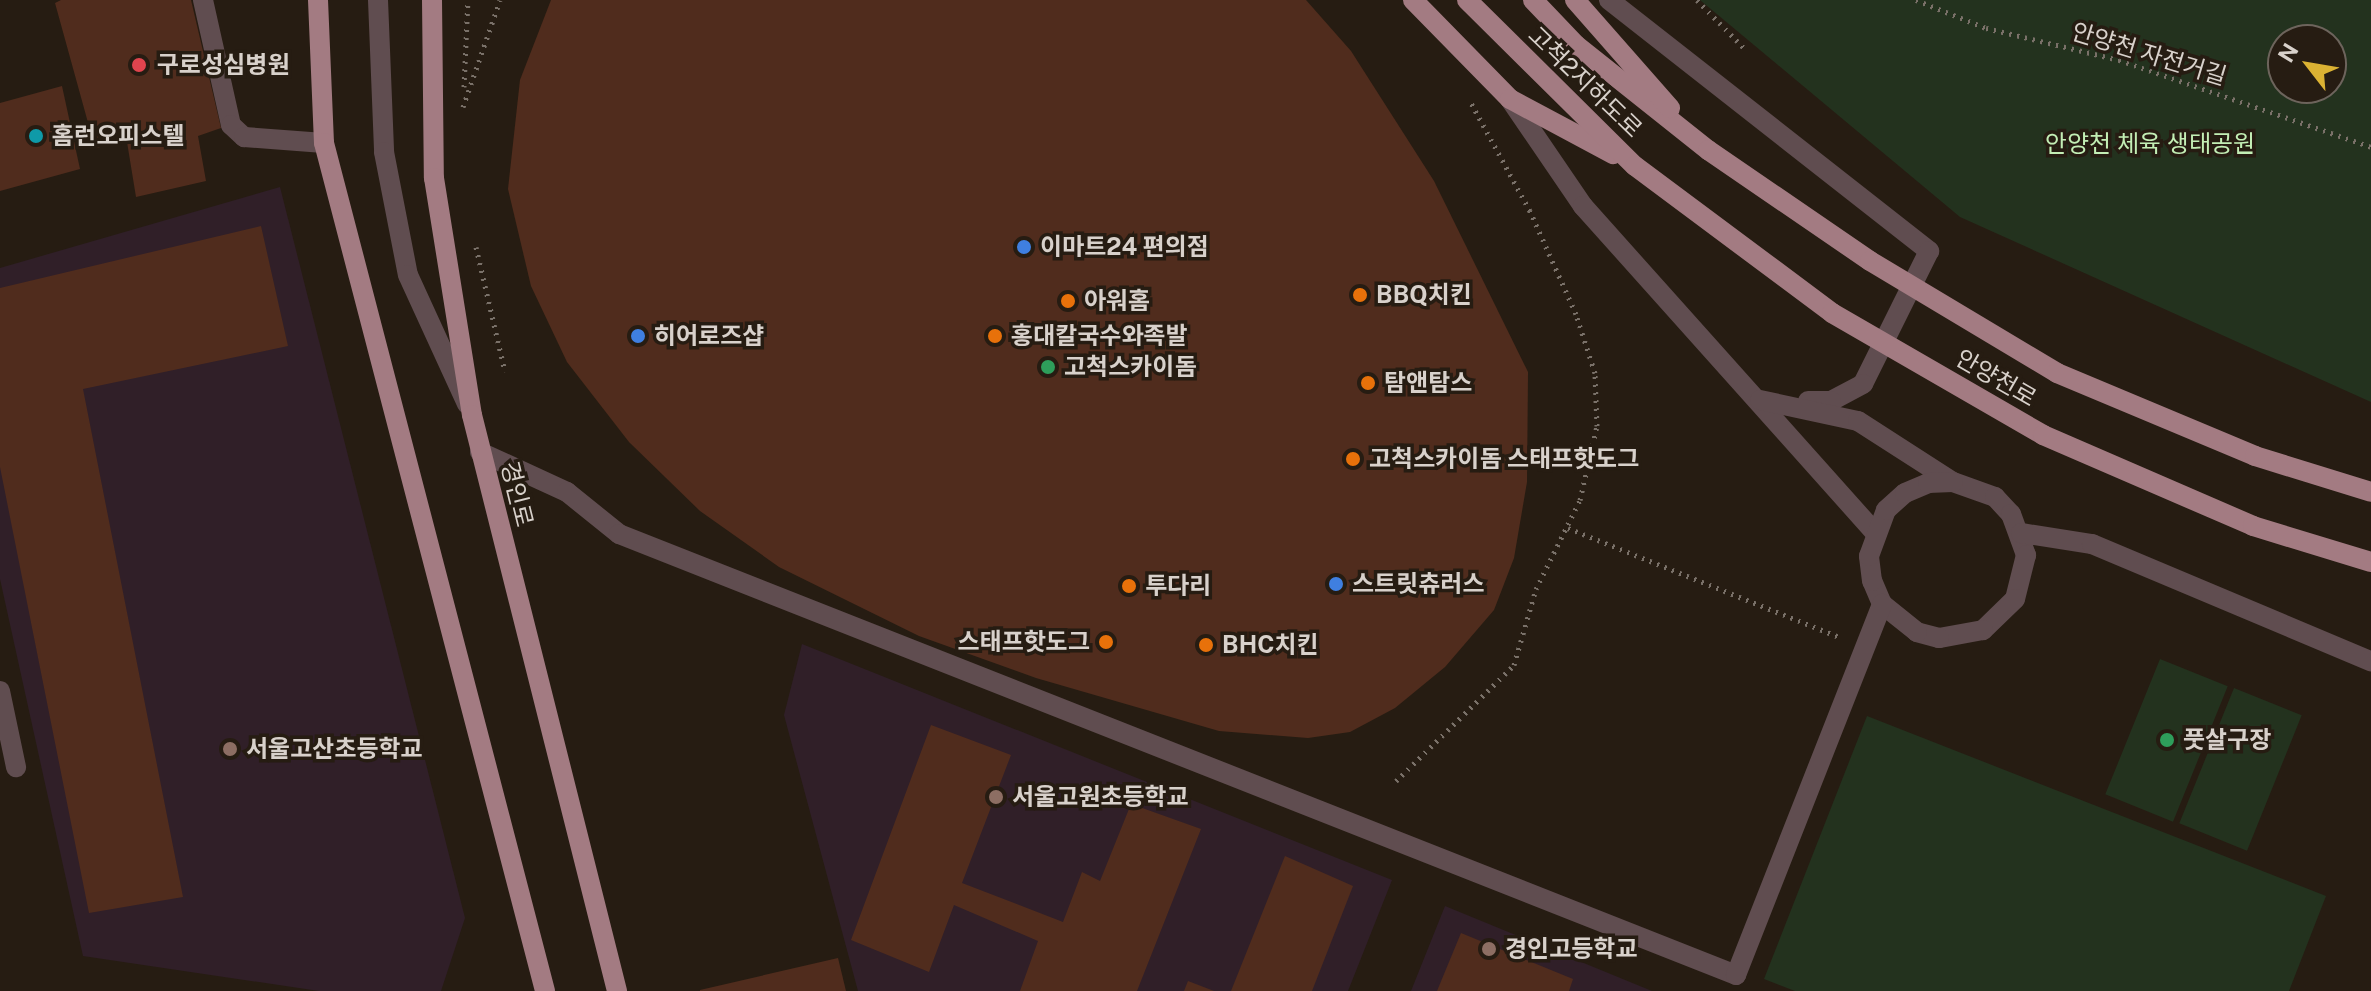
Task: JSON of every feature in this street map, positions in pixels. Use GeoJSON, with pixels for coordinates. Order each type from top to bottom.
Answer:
{"type":"FeatureCollection","features":[{"type":"Feature","properties":{"kind":"main road"},"geometry":{"type":"LineString","coordinates":[[318,0],[324,143],[545,991]]}},
{"type":"Feature","properties":{"kind":"main road","name":"경인로"},"geometry":{"type":"LineString","coordinates":[[432,0],[434,178],[472,415],[617,991]]}},
{"type":"Feature","properties":{"kind":"main road"},"geometry":{"type":"LineString","coordinates":[[1413,0],[1510,99],[1635,166]]}},
{"type":"Feature","properties":{"kind":"main road","name":"고척2지하도로"},"geometry":{"type":"LineString","coordinates":[[1467,0],[1635,166]]}},
{"type":"Feature","properties":{"kind":"main road","name":"고척2지하도로"},"geometry":{"type":"LineString","coordinates":[[1533,0],[1576,45],[1708,150]]}},
{"type":"Feature","properties":{"kind":"main road"},"geometry":{"type":"LineString","coordinates":[[1575,0],[1708,150]]}},
{"type":"Feature","properties":{"kind":"main road","name":"안양천로"},"geometry":{"type":"LineString","coordinates":[[1708,150],[1870,261],[2057,373],[2255,456],[2371,492]]}},
{"type":"Feature","properties":{"kind":"main road","name":"안양천로"},"geometry":{"type":"LineString","coordinates":[[1635,166],[1832,313],[2043,435],[2253,526],[2371,562]]}},
{"type":"Feature","properties":{"kind":"lane"},"geometry":{"type":"LineString","coordinates":[[203,0],[231,125],[244,137],[324,143]]}},
{"type":"Feature","properties":{"kind":"lane"},"geometry":{"type":"LineString","coordinates":[[378,0],[384,152],[408,275],[472,415]]}},
{"type":"Feature","properties":{"kind":"lane"},"geometry":{"type":"LineString","coordinates":[[1609,0],[1929,251],[1863,384],[1831,401],[1760,400]]}},
{"type":"Feature","properties":{"kind":"lane"},"geometry":{"type":"LineString","coordinates":[[1510,99],[1583,206],[1760,400],[1874,532]]}},
{"type":"Feature","properties":{"kind":"lane"},"geometry":{"type":"LineString","coordinates":[[1760,400],[1858,421],[1953,482],[1995,497],[2021,533],[2024,578],[2008,608],[1983,630],[1961,638],[1917,632],[1882,604],[1872,581],[1869,556],[1874,532],[1886,510],[1905,493],[1928,483],[1953,482]]}},
{"type":"Feature","properties":{"kind":"lane"},"geometry":{"type":"LineString","coordinates":[[480,452],[567,492],[619,534],[1736,975],[1882,604]]}},
{"type":"Feature","properties":{"kind":"lane"},"geometry":{"type":"LineString","coordinates":[[2021,533],[2092,544],[2371,661]]}},
{"type":"Feature","properties":{"kind":"lane"},"geometry":{"type":"LineString","coordinates":[[0,691],[16,767]]}},
{"type":"Feature","properties":{"kind":"path"},"geometry":{"type":"LineString","coordinates":[[463,122],[468,0]]}},
{"type":"Feature","properties":{"kind":"path"},"geometry":{"type":"LineString","coordinates":[[463,107],[500,0]]}},
{"type":"Feature","properties":{"kind":"path"},"geometry":{"type":"LineString","coordinates":[[1697,0],[1747,51]]}},
{"type":"Feature","properties":{"kind":"path","name":"안양천 자전거길"},"geometry":{"type":"LineString","coordinates":[[1916,0],[1986,28],[2119,60],[2371,147]]}},
{"type":"Feature","properties":{"kind":"path"},"geometry":{"type":"LineString","coordinates":[[1396,781],[1514,665],[1536,589],[1580,500],[1597,426],[1595,373],[1576,314],[1530,211],[1463,88]]}},
{"type":"Feature","properties":{"kind":"path"},"geometry":{"type":"LineString","coordinates":[[474,239],[505,372]]}},
{"type":"Feature","properties":{"kind":"path"},"geometry":{"type":"LineString","coordinates":[[1568,528],[1863,647]]}},
{"type":"Feature","properties":{"kind":"shaded area","name":"서울고산초등학교"},"geometry":{"type":"Polygon","coordinates":[[[280,187],[465,918],[441,991],[319,991],[83,956],[0,579],[0,268],[280,187]]]}},
{"type":"Feature","properties":{"kind":"shaded area","name":"서울고원초등학교"},"geometry":{"type":"Polygon","coordinates":[[[802,644],[1392,880],[1348,991],[858,991],[784,715],[802,644]]]}},
{"type":"Feature","properties":{"kind":"shaded area","name":"경인고등학교"},"geometry":{"type":"Polygon","coordinates":[[[1445,906],[1652,991],[1411,991],[1445,906]]]}},
{"type":"Feature","properties":{"kind":"green space","name":"안양천 체육 생태공원"},"geometry":{"type":"Polygon","coordinates":[[[1700,0],[2371,0],[2371,402],[1960,217],[1700,0]]]}},
{"type":"Feature","properties":{"kind":"green space","name":"풋살구장"},"geometry":{"type":"Polygon","coordinates":[[[2160,659],[2228,686],[2173,822],[2105,794],[2160,659]]]}},
{"type":"Feature","properties":{"kind":"green space","name":"풋살구장"},"geometry":{"type":"Polygon","coordinates":[[[2234,688],[2302,715],[2247,851],[2179,823],[2234,688]]]}},
{"type":"Feature","properties":{"kind":"green space"},"geometry":{"type":"Polygon","coordinates":[[[1867,716],[2326,896],[2289,991],[1795,991],[1764,979],[1867,716]]]}},
{"type":"Feature","properties":{"kind":"building","name":"구로성심병원"},"geometry":{"type":"Polygon","coordinates":[[[61,0],[191,0],[221,128],[198,136],[206,181],[136,197],[127,142],[95,148],[55,3],[61,0]]]}},
{"type":"Feature","properties":{"kind":"building","name":"고척스카이돔"},"geometry":{"type":"Polygon","coordinates":[[[551,0],[1306,0],[1351,51],[1434,181],[1528,372],[1527,482],[1514,558],[1494,610],[1445,667],[1395,708],[1350,732],[1308,738],[1219,731],[1036,678],[919,636],[779,567],[700,511],[629,442],[567,362],[531,286],[508,189],[520,80],[551,0]]]}},
{"type":"Feature","properties":{"kind":"building","name":"홈런오피스텔"},"geometry":{"type":"Polygon","coordinates":[[[62,86],[80,169],[0,191],[0,103],[62,86]]]}},
{"type":"Feature","properties":{"kind":"building"},"geometry":{"type":"Polygon","coordinates":[[[261,226],[288,346],[83,389],[183,897],[89,913],[0,467],[0,288],[261,226]]]}},
{"type":"Feature","properties":{"kind":"building"},"geometry":{"type":"Polygon","coordinates":[[[931,725],[1011,755],[962,883],[1063,922],[1082,872],[1100,881],[1131,804],[1201,829],[1137,991],[1020,991],[1038,941],[954,905],[929,972],[851,940],[931,725]]]}},
{"type":"Feature","properties":{"kind":"building"},"geometry":{"type":"Polygon","coordinates":[[[1285,856],[1353,886],[1312,991],[1231,991],[1285,856]]]}},
{"type":"Feature","properties":{"kind":"building"},"geometry":{"type":"Polygon","coordinates":[[[1461,933],[1573,979],[1569,991],[1437,991],[1461,933]]]}},
{"type":"Feature","properties":{"kind":"building"},"geometry":{"type":"Polygon","coordinates":[[[838,958],[846,991],[700,991],[700,990],[838,958]]]}},
{"type":"Feature","properties":{"kind":"building"},"geometry":{"type":"Polygon","coordinates":[[[1188,981],[1214,991],[1184,991],[1188,981]]]}},
{"type":"Feature","properties":{"kind":"place","name":"구로성심병원"},"geometry":{"type":"Point","coordinates":[139,65]}},
{"type":"Feature","properties":{"kind":"place","name":"홈런오피스텔"},"geometry":{"type":"Point","coordinates":[36,136]}},
{"type":"Feature","properties":{"kind":"place","name":"이마트24 편의점"},"geometry":{"type":"Point","coordinates":[1024,247]}},
{"type":"Feature","properties":{"kind":"place","name":"BBQ치킨"},"geometry":{"type":"Point","coordinates":[1360,295]}},
{"type":"Feature","properties":{"kind":"place","name":"아워홈"},"geometry":{"type":"Point","coordinates":[1068,301]}},
{"type":"Feature","properties":{"kind":"place","name":"히어로즈샵"},"geometry":{"type":"Point","coordinates":[638,336]}},
{"type":"Feature","properties":{"kind":"place","name":"홍대칼국수와족발"},"geometry":{"type":"Point","coordinates":[995,336]}},
{"type":"Feature","properties":{"kind":"place","name":"고척스카이돔"},"geometry":{"type":"Point","coordinates":[1048,367]}},
{"type":"Feature","properties":{"kind":"place","name":"탐앤탐스"},"geometry":{"type":"Point","coordinates":[1368,383]}},
{"type":"Feature","properties":{"kind":"place","name":"고척스카이돔 스태프핫도그"},"geometry":{"type":"Point","coordinates":[1353,459]}},
{"type":"Feature","properties":{"kind":"place","name":"스트릿츄러스"},"geometry":{"type":"Point","coordinates":[1336,584]}},
{"type":"Feature","properties":{"kind":"place","name":"투다리"},"geometry":{"type":"Point","coordinates":[1129,586]}},
{"type":"Feature","properties":{"kind":"place","name":"스태프핫도그"},"geometry":{"type":"Point","coordinates":[1106,642]}},
{"type":"Feature","properties":{"kind":"place","name":"BHC치킨"},"geometry":{"type":"Point","coordinates":[1206,645]}},
{"type":"Feature","properties":{"kind":"place","name":"풋살구장"},"geometry":{"type":"Point","coordinates":[2167,740]}},
{"type":"Feature","properties":{"kind":"place","name":"서울고산초등학교"},"geometry":{"type":"Point","coordinates":[230,749]}},
{"type":"Feature","properties":{"kind":"place","name":"서울고원초등학교"},"geometry":{"type":"Point","coordinates":[996,797]}},
{"type":"Feature","properties":{"kind":"place","name":"경인고등학교"},"geometry":{"type":"Point","coordinates":[1489,949]}}]}
